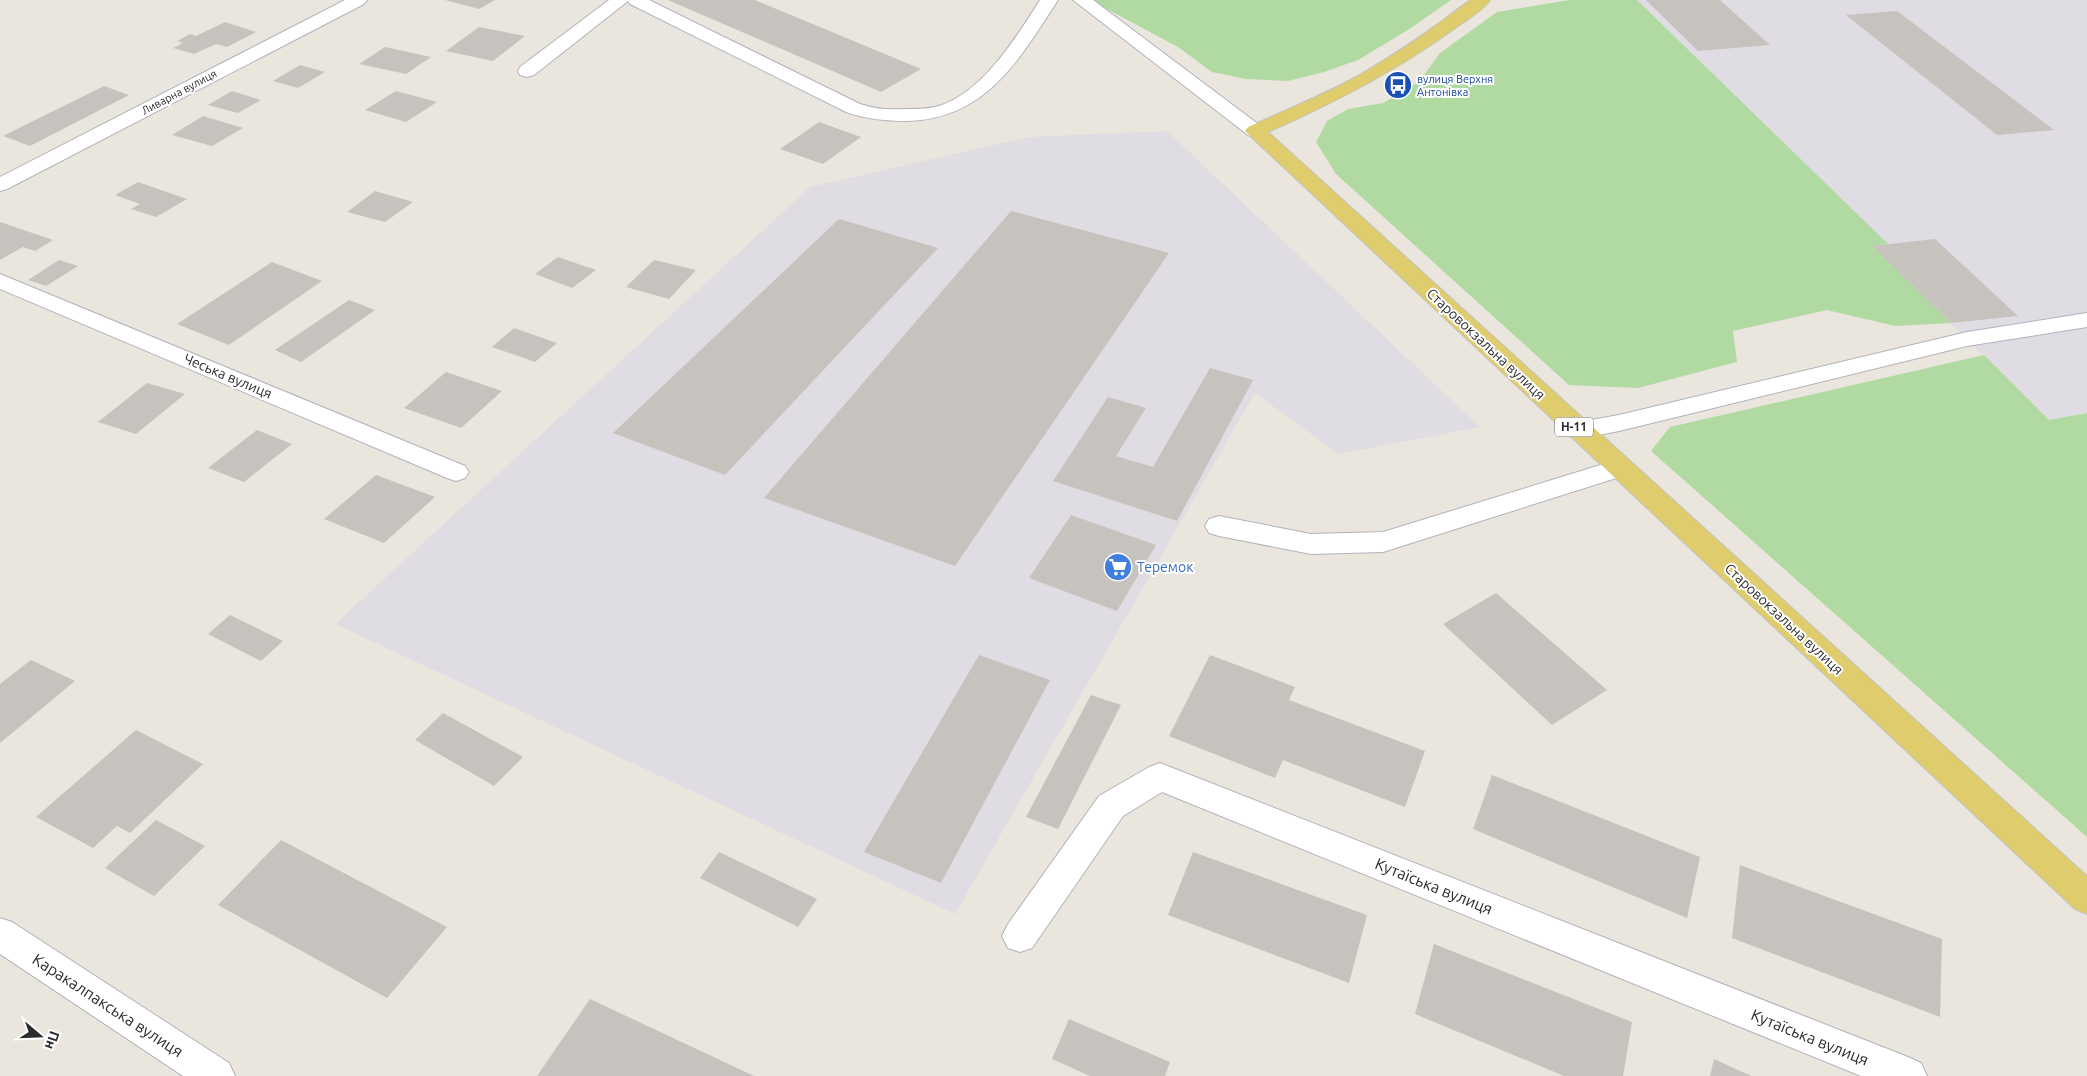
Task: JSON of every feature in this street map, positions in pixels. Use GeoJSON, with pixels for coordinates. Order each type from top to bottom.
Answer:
{"type":"FeatureCollection","features":[{"type":"Feature","properties":{"kind":"main road"},"geometry":{"type":"LineString","coordinates":[[1255,131],[1308,108],[1376,73],[1450,24],[1482,0]]}},
{"type":"Feature","properties":{"kind":"main road","name":"Старовокзальна вулиця"},"geometry":{"type":"LineString","coordinates":[[1255,131],[2087,898]]}},
{"type":"Feature","properties":{"kind":"street","name":"Ливарна вулиця"},"geometry":{"type":"LineString","coordinates":[[0,185],[358,0]]}},
{"type":"Feature","properties":{"kind":"street"},"geometry":{"type":"LineString","coordinates":[[527,71],[620,0]]}},
{"type":"Feature","properties":{"kind":"street"},"geometry":{"type":"LineString","coordinates":[[636,0],[853,108],[882,115],[910,116],[949,109],[972,96],[997,72],[1049,0]]}},
{"type":"Feature","properties":{"kind":"street"},"geometry":{"type":"LineString","coordinates":[[1082,0],[1255,131]]}},
{"type":"Feature","properties":{"kind":"street","name":"Чеська вулиця"},"geometry":{"type":"LineString","coordinates":[[0,281],[456,472]]}},
{"type":"Feature","properties":{"kind":"street"},"geometry":{"type":"LineString","coordinates":[[1578,430],[1619,423],[1967,339],[2087,320]]}},
{"type":"Feature","properties":{"kind":"street"},"geometry":{"type":"LineString","coordinates":[[1219,526],[1311,544],[1383,542],[1620,468]]}},
{"type":"Feature","properties":{"kind":"street","name":"Кутаїська вулиця"},"geometry":{"type":"LineString","coordinates":[[1020,936],[1111,806],[1160,777],[1908,1076]]}},
{"type":"Feature","properties":{"kind":"street","name":"Каракалпакська вулиця"},"geometry":{"type":"LineString","coordinates":[[0,934],[216,1076]]}},
{"type":"Feature","properties":{"kind":"shaded area"},"geometry":{"type":"Polygon","coordinates":[[[1637,0],[2087,0],[2087,413],[2049,420],[1872,246],[1887,244],[1637,0]]]}},
{"type":"Feature","properties":{"kind":"shaded area"},"geometry":{"type":"Polygon","coordinates":[[[1167,131],[1480,427],[1339,454],[1255,393],[955,914],[335,624],[810,187],[1029,137],[1167,131]]]}},
{"type":"Feature","properties":{"kind":"green space"},"geometry":{"type":"Polygon","coordinates":[[[1090,0],[1451,0],[1411,28],[1358,60],[1324,72],[1288,81],[1246,79],[1212,72],[1178,47],[1090,0]]]}},
{"type":"Feature","properties":{"kind":"green space"},"geometry":{"type":"Polygon","coordinates":[[[1570,0],[1637,0],[1888,244],[1872,246],[1951,323],[1895,326],[1827,310],[1733,331],[1737,362],[1638,388],[1569,385],[1336,174],[1316,142],[1327,121],[1348,109],[1383,103],[1419,82],[1440,53],[1497,12],[1570,0]]]}},
{"type":"Feature","properties":{"kind":"green space"},"geometry":{"type":"Polygon","coordinates":[[[1984,355],[2049,420],[2087,413],[2087,837],[1651,451],[1670,427],[1984,355]]]}},
{"type":"Feature","properties":{"kind":"building"},"geometry":{"type":"Polygon","coordinates":[[[445,0],[495,0],[479,9],[445,0]]]}},
{"type":"Feature","properties":{"kind":"building"},"geometry":{"type":"Polygon","coordinates":[[[668,0],[755,0],[921,69],[881,92],[668,0]]]}},
{"type":"Feature","properties":{"kind":"building"},"geometry":{"type":"Polygon","coordinates":[[[1646,0],[1720,0],[1770,45],[1698,51],[1646,0]]]}},
{"type":"Feature","properties":{"kind":"building"},"geometry":{"type":"Polygon","coordinates":[[[1897,11],[2054,130],[1997,135],[1846,15],[1897,11]]]}},
{"type":"Feature","properties":{"kind":"building"},"geometry":{"type":"Polygon","coordinates":[[[225,22],[256,32],[227,47],[216,44],[194,54],[173,48],[183,43],[177,41],[190,34],[196,36],[225,22]]]}},
{"type":"Feature","properties":{"kind":"building"},"geometry":{"type":"Polygon","coordinates":[[[479,27],[525,36],[493,61],[446,51],[479,27]]]}},
{"type":"Feature","properties":{"kind":"building"},"geometry":{"type":"Polygon","coordinates":[[[385,47],[431,57],[406,74],[359,64],[385,47]]]}},
{"type":"Feature","properties":{"kind":"building"},"geometry":{"type":"Polygon","coordinates":[[[300,65],[325,72],[298,88],[273,81],[300,65]]]}},
{"type":"Feature","properties":{"kind":"building"},"geometry":{"type":"Polygon","coordinates":[[[104,86],[129,95],[30,146],[3,136],[104,86]]]}},
{"type":"Feature","properties":{"kind":"building"},"geometry":{"type":"Polygon","coordinates":[[[232,91],[261,100],[238,113],[208,105],[232,91]]]}},
{"type":"Feature","properties":{"kind":"building"},"geometry":{"type":"Polygon","coordinates":[[[396,91],[437,102],[406,122],[365,110],[396,91]]]}},
{"type":"Feature","properties":{"kind":"building"},"geometry":{"type":"Polygon","coordinates":[[[203,116],[243,128],[212,146],[172,135],[203,116]]]}},
{"type":"Feature","properties":{"kind":"building"},"geometry":{"type":"Polygon","coordinates":[[[819,122],[861,137],[823,164],[780,149],[819,122]]]}},
{"type":"Feature","properties":{"kind":"building"},"geometry":{"type":"Polygon","coordinates":[[[138,182],[187,199],[156,217],[131,209],[140,204],[115,195],[138,182]]]}},
{"type":"Feature","properties":{"kind":"building"},"geometry":{"type":"Polygon","coordinates":[[[375,191],[413,202],[385,222],[347,212],[375,191]]]}},
{"type":"Feature","properties":{"kind":"building"},"geometry":{"type":"Polygon","coordinates":[[[1011,211],[1169,253],[955,566],[764,498],[1011,211]]]}},
{"type":"Feature","properties":{"kind":"building"},"geometry":{"type":"Polygon","coordinates":[[[839,219],[938,248],[725,475],[613,433],[839,219]]]}},
{"type":"Feature","properties":{"kind":"building"},"geometry":{"type":"Polygon","coordinates":[[[0,222],[53,240],[35,251],[23,247],[0,260],[0,222]]]}},
{"type":"Feature","properties":{"kind":"building"},"geometry":{"type":"Polygon","coordinates":[[[1935,239],[2018,316],[1951,323],[1872,246],[1935,239]]]}},
{"type":"Feature","properties":{"kind":"building"},"geometry":{"type":"Polygon","coordinates":[[[558,257],[596,270],[572,288],[535,274],[558,257]]]}},
{"type":"Feature","properties":{"kind":"building"},"geometry":{"type":"Polygon","coordinates":[[[59,260],[78,266],[46,286],[28,280],[59,260]]]}},
{"type":"Feature","properties":{"kind":"building"},"geometry":{"type":"Polygon","coordinates":[[[654,260],[696,270],[669,299],[626,287],[654,260]]]}},
{"type":"Feature","properties":{"kind":"building"},"geometry":{"type":"Polygon","coordinates":[[[272,262],[322,281],[229,345],[177,324],[272,262]]]}},
{"type":"Feature","properties":{"kind":"building"},"geometry":{"type":"Polygon","coordinates":[[[349,300],[375,310],[301,362],[275,350],[349,300]]]}},
{"type":"Feature","properties":{"kind":"building"},"geometry":{"type":"Polygon","coordinates":[[[514,328],[557,343],[535,362],[492,347],[514,328]]]}},
{"type":"Feature","properties":{"kind":"building"},"geometry":{"type":"Polygon","coordinates":[[[1210,368],[1253,380],[1177,521],[1053,481],[1108,397],[1146,408],[1116,456],[1153,467],[1210,368]]]}},
{"type":"Feature","properties":{"kind":"building"},"geometry":{"type":"Polygon","coordinates":[[[446,372],[502,391],[461,428],[404,408],[446,372]]]}},
{"type":"Feature","properties":{"kind":"building"},"geometry":{"type":"Polygon","coordinates":[[[147,383],[185,394],[136,434],[98,422],[147,383]]]}},
{"type":"Feature","properties":{"kind":"building"},"geometry":{"type":"Polygon","coordinates":[[[257,430],[292,444],[244,482],[208,468],[257,430]]]}},
{"type":"Feature","properties":{"kind":"building"},"geometry":{"type":"Polygon","coordinates":[[[376,475],[435,497],[384,543],[324,519],[376,475]]]}},
{"type":"Feature","properties":{"kind":"building"},"geometry":{"type":"Polygon","coordinates":[[[1071,515],[1156,545],[1117,611],[1029,578],[1071,515]]]}},
{"type":"Feature","properties":{"kind":"building"},"geometry":{"type":"Polygon","coordinates":[[[1496,593],[1607,690],[1552,725],[1443,624],[1496,593]]]}},
{"type":"Feature","properties":{"kind":"building"},"geometry":{"type":"Polygon","coordinates":[[[230,615],[283,641],[261,661],[208,634],[230,615]]]}},
{"type":"Feature","properties":{"kind":"building"},"geometry":{"type":"Polygon","coordinates":[[[979,655],[1050,680],[941,883],[864,852],[979,655]]]}},
{"type":"Feature","properties":{"kind":"building"},"geometry":{"type":"Polygon","coordinates":[[[1210,655],[1295,687],[1289,700],[1425,751],[1405,807],[1283,760],[1275,778],[1169,736],[1210,655]]]}},
{"type":"Feature","properties":{"kind":"building"},"geometry":{"type":"Polygon","coordinates":[[[31,660],[75,681],[0,743],[0,684],[31,660]]]}},
{"type":"Feature","properties":{"kind":"building"},"geometry":{"type":"Polygon","coordinates":[[[1091,695],[1121,705],[1058,829],[1026,817],[1091,695]]]}},
{"type":"Feature","properties":{"kind":"building"},"geometry":{"type":"Polygon","coordinates":[[[443,713],[523,757],[494,786],[415,740],[443,713]]]}},
{"type":"Feature","properties":{"kind":"building"},"geometry":{"type":"Polygon","coordinates":[[[136,730],[203,764],[130,833],[117,826],[93,848],[36,817],[136,730]]]}},
{"type":"Feature","properties":{"kind":"building"},"geometry":{"type":"Polygon","coordinates":[[[1492,775],[1700,857],[1687,918],[1473,829],[1492,775]]]}},
{"type":"Feature","properties":{"kind":"building"},"geometry":{"type":"Polygon","coordinates":[[[156,820],[205,846],[154,896],[105,868],[156,820]]]}},
{"type":"Feature","properties":{"kind":"building"},"geometry":{"type":"Polygon","coordinates":[[[281,840],[447,927],[387,998],[218,905],[281,840]]]}},
{"type":"Feature","properties":{"kind":"building"},"geometry":{"type":"Polygon","coordinates":[[[719,852],[817,899],[798,927],[700,878],[719,852]]]}},
{"type":"Feature","properties":{"kind":"building"},"geometry":{"type":"Polygon","coordinates":[[[1193,852],[1367,915],[1349,983],[1168,915],[1193,852]]]}},
{"type":"Feature","properties":{"kind":"building"},"geometry":{"type":"Polygon","coordinates":[[[1740,865],[1942,939],[1940,1017],[1732,938],[1740,865]]]}},
{"type":"Feature","properties":{"kind":"building"},"geometry":{"type":"Polygon","coordinates":[[[1434,944],[1632,1022],[1623,1076],[1564,1076],[1415,1014],[1434,944]]]}},
{"type":"Feature","properties":{"kind":"building"},"geometry":{"type":"Polygon","coordinates":[[[590,999],[754,1076],[537,1076],[590,999]]]}},
{"type":"Feature","properties":{"kind":"building"},"geometry":{"type":"Polygon","coordinates":[[[1069,1019],[1170,1062],[1165,1076],[1090,1076],[1052,1059],[1069,1019]]]}},
{"type":"Feature","properties":{"kind":"building"},"geometry":{"type":"Polygon","coordinates":[[[1714,1059],[1751,1076],[1710,1076],[1714,1059]]]}},
{"type":"Feature","properties":{"kind":"place","name":"вулиця Верхня Антонівка"},"geometry":{"type":"Point","coordinates":[1398,85]}},
{"type":"Feature","properties":{"kind":"place","name":"Теремок"},"geometry":{"type":"Point","coordinates":[1118,567]}}]}
